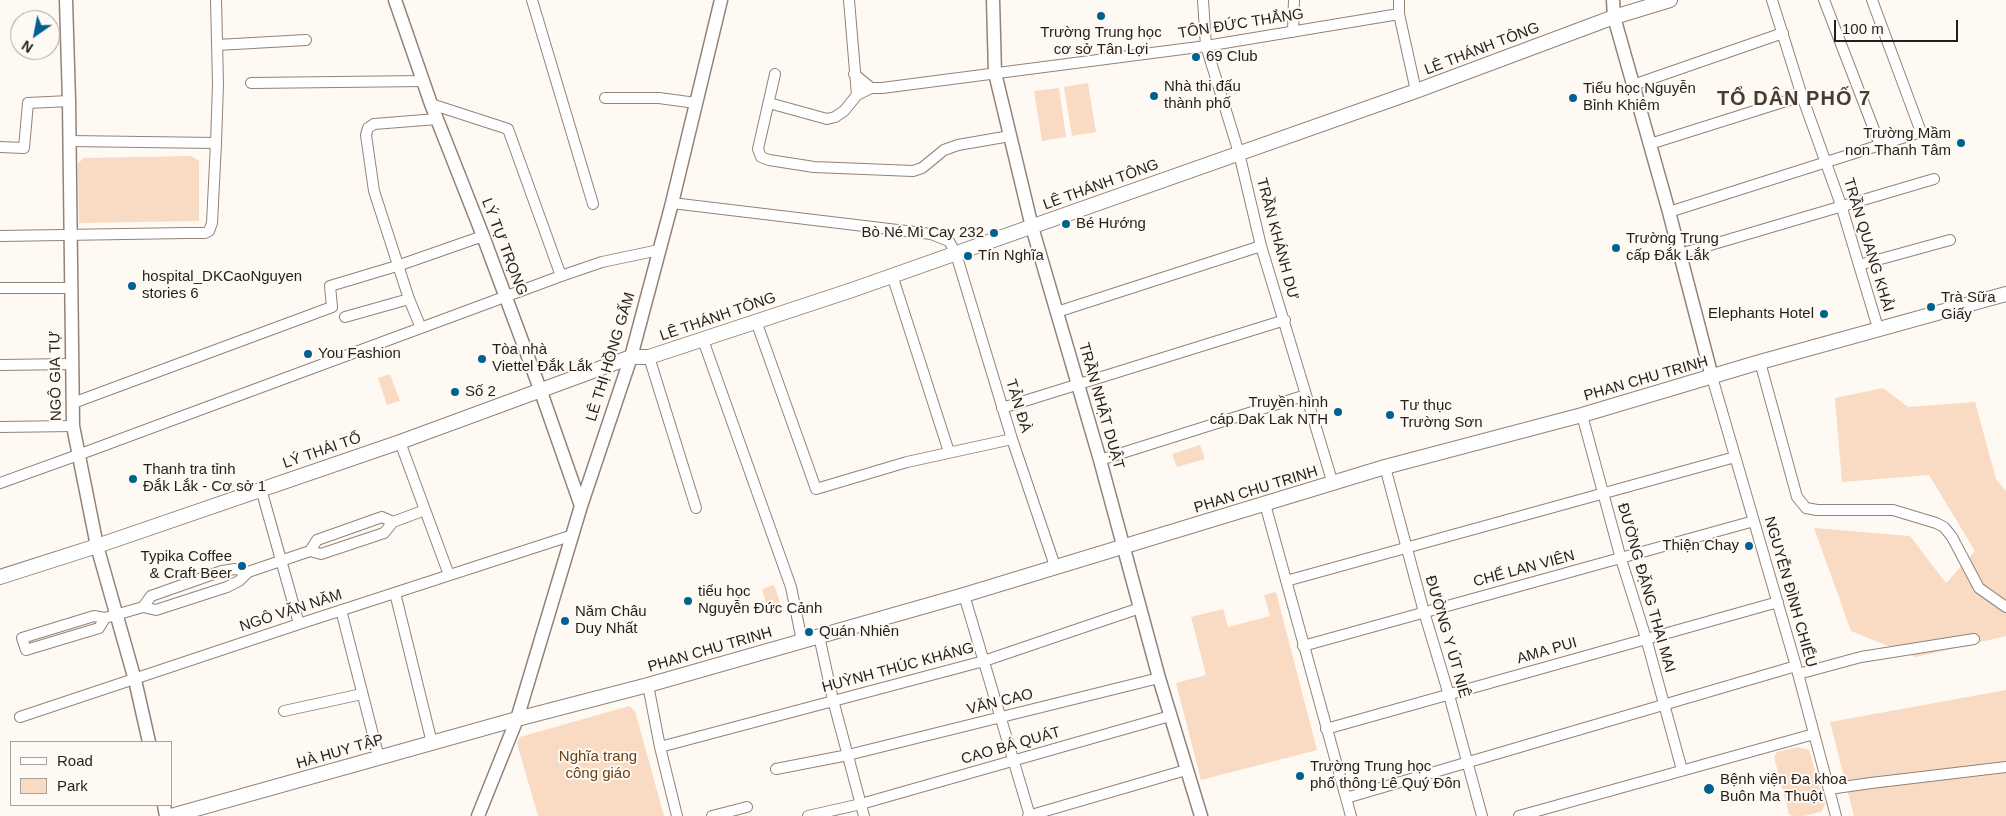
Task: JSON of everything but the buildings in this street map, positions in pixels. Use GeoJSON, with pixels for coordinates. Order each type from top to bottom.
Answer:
{"type":"FeatureCollection","features":[{"type":"Feature","properties":{"kind":"main road","name":"LÊ THÁNH TÔNG"},"geometry":{"type":"LineString","coordinates":[[540,389],[631,357],[649,357],[703,340],[956,254],[1416,91],[1614,17],[1670,0]]}},
{"type":"Feature","properties":{"kind":"main road","name":"PHAN CHU TRINH"},"geometry":{"type":"LineString","coordinates":[[517,718],[648,685],[964,595],[1055,566],[1123,548],[1385,467],[1582,415],[1878,328],[2006,294]]}},
{"type":"Feature","properties":{"kind":"main road","name":"LÝ THÁI TỔ"},"geometry":{"type":"LineString","coordinates":[[0,577],[97,546],[400,442],[540,389]]}},
{"type":"Feature","properties":{"kind":"main road","name":"HÀ HUY TẬP"},"geometry":{"type":"LineString","coordinates":[[171,816],[517,718]]}},
{"type":"Feature","properties":{"kind":"street","name":"NGÔ GIA TỰ"},"geometry":{"type":"LineString","coordinates":[[66,0],[73,426],[111,616],[135,680],[149,741]]}},
{"type":"Feature","properties":{"kind":"street"},"geometry":{"type":"LineString","coordinates":[[0,236],[196,233],[209,231],[212,223],[216,144],[216,0]]}},
{"type":"Feature","properties":{"kind":"street","name":"LÝ TỰ TRỌNG"},"geometry":{"type":"LineString","coordinates":[[395,0],[431,104],[483,236],[581,506]]}},
{"type":"Feature","properties":{"kind":"street"},"geometry":{"type":"LineString","coordinates":[[532,0],[593,204]]}},
{"type":"Feature","properties":{"kind":"street","name":"LÊ THỊ HỒNG GẤM"},"geometry":{"type":"LineString","coordinates":[[478,816],[517,718],[581,506],[631,357],[672,203],[721,0]]}},
{"type":"Feature","properties":{"kind":"street"},"geometry":{"type":"LineString","coordinates":[[769,103],[826,118],[836,117],[844,111],[857,95],[849,0]]}},
{"type":"Feature","properties":{"kind":"street","name":"TRẦN NHẬT DUẬT"},"geometry":{"type":"LineString","coordinates":[[993,0],[995,73],[1032,227],[1100,460],[1159,678],[1201,816]]}},
{"type":"Feature","properties":{"kind":"street","name":"TRẦN KHÁNH DƯ"},"geometry":{"type":"LineString","coordinates":[[1203,0],[1206,46],[1239,153],[1261,246],[1285,320],[1333,484]]}},
{"type":"Feature","properties":{"kind":"street"},"geometry":{"type":"LineString","coordinates":[[1293,32],[1294,0]]}},
{"type":"Feature","properties":{"kind":"street"},"geometry":{"type":"LineString","coordinates":[[1399,0],[1399,14],[1416,91]]}},
{"type":"Feature","properties":{"kind":"street"},"geometry":{"type":"LineString","coordinates":[[1613,0],[1614,17],[1669,212],[1712,376]]}},
{"type":"Feature","properties":{"kind":"street","name":"TRẦN QUANG KHẢI"},"geometry":{"type":"LineString","coordinates":[[1772,0],[1802,96],[1841,205],[1878,328]]}},
{"type":"Feature","properties":{"kind":"street"},"geometry":{"type":"LineString","coordinates":[[1824,0],[1880,145]]}},
{"type":"Feature","properties":{"kind":"street"},"geometry":{"type":"LineString","coordinates":[[1669,212],[1921,132],[1872,0]]}},
{"type":"Feature","properties":{"kind":"street","name":"TÔN ĐỨC THẮNG"},"geometry":{"type":"LineString","coordinates":[[857,95],[872,88],[1206,46],[1399,14]]}},
{"type":"Feature","properties":{"kind":"street"},"geometry":{"type":"LineString","coordinates":[[1633,85],[1783,33]]}},
{"type":"Feature","properties":{"kind":"street"},"geometry":{"type":"LineString","coordinates":[[217,45],[306,40]]}},
{"type":"Feature","properties":{"kind":"street"},"geometry":{"type":"LineString","coordinates":[[775,74],[758,154],[764,158],[799,166],[913,171],[922,168],[944,150],[958,145],[1010,136]]}},
{"type":"Feature","properties":{"kind":"street"},"geometry":{"type":"LineString","coordinates":[[854,74],[872,88]]}},
{"type":"Feature","properties":{"kind":"street"},"geometry":{"type":"LineString","coordinates":[[251,83],[423,80]]}},
{"type":"Feature","properties":{"kind":"street"},"geometry":{"type":"LineString","coordinates":[[1650,144],[1802,96]]}},
{"type":"Feature","properties":{"kind":"street"},"geometry":{"type":"LineString","coordinates":[[604,98],[659,98],[696,103]]}},
{"type":"Feature","properties":{"kind":"street"},"geometry":{"type":"LineString","coordinates":[[0,147],[24,148],[28,103],[69,101]]}},
{"type":"Feature","properties":{"kind":"street"},"geometry":{"type":"LineString","coordinates":[[431,104],[508,129],[561,276]]}},
{"type":"Feature","properties":{"kind":"street"},"geometry":{"type":"LineString","coordinates":[[421,328],[409,299],[400,265],[374,191],[366,135],[368,128],[374,124],[437,119]]}},
{"type":"Feature","properties":{"kind":"street"},"geometry":{"type":"LineString","coordinates":[[69,141],[216,144]]}},
{"type":"Feature","properties":{"kind":"street"},"geometry":{"type":"LineString","coordinates":[[1680,254],[1934,179]]}},
{"type":"Feature","properties":{"kind":"street"},"geometry":{"type":"LineString","coordinates":[[672,203],[931,234],[949,241],[956,254]]}},
{"type":"Feature","properties":{"kind":"street"},"geometry":{"type":"LineString","coordinates":[[73,403],[332,307],[330,286],[400,265],[483,236]]}},
{"type":"Feature","properties":{"kind":"street"},"geometry":{"type":"LineString","coordinates":[[1859,266],[1950,240]]}},
{"type":"Feature","properties":{"kind":"street"},"geometry":{"type":"LineString","coordinates":[[1057,312],[1261,246]]}},
{"type":"Feature","properties":{"kind":"street"},"geometry":{"type":"LineString","coordinates":[[0,482],[78,455],[561,276],[602,262],[659,250]]}},
{"type":"Feature","properties":{"kind":"street","name":"TẢN ĐÀ"},"geometry":{"type":"LineString","coordinates":[[956,254],[1002,408],[1055,566]]}},
{"type":"Feature","properties":{"kind":"street"},"geometry":{"type":"LineString","coordinates":[[892,275],[949,452]]}},
{"type":"Feature","properties":{"kind":"street"},"geometry":{"type":"LineString","coordinates":[[0,288],[71,288]]}},
{"type":"Feature","properties":{"kind":"street"},"geometry":{"type":"LineString","coordinates":[[346,316],[409,299]]}},
{"type":"Feature","properties":{"kind":"street"},"geometry":{"type":"LineString","coordinates":[[1002,408],[1285,320]]}},
{"type":"Feature","properties":{"kind":"street"},"geometry":{"type":"LineString","coordinates":[[756,321],[816,489],[907,462],[1012,439]]}},
{"type":"Feature","properties":{"kind":"street"},"geometry":{"type":"LineString","coordinates":[[703,340],[791,587],[802,641]]}},
{"type":"Feature","properties":{"kind":"street"},"geometry":{"type":"LineString","coordinates":[[649,357],[696,508]]}},
{"type":"Feature","properties":{"kind":"street"},"geometry":{"type":"LineString","coordinates":[[1760,362],[1797,497],[1806,508],[1818,510],[1893,510],[1936,523],[1944,527],[1952,537],[1979,588],[2006,607]]}},
{"type":"Feature","properties":{"kind":"street"},"geometry":{"type":"LineString","coordinates":[[0,365],[72,364]]}},
{"type":"Feature","properties":{"kind":"street","name":"NGUYỄN ĐÌNH CHIỂU"},"geometry":{"type":"LineString","coordinates":[[1712,376],[1778,602],[1836,816]]}},
{"type":"Feature","properties":{"kind":"street"},"geometry":{"type":"LineString","coordinates":[[1100,460],[1306,395]]}},
{"type":"Feature","properties":{"kind":"street","name":"ĐƯỜNG ĐẶNG THAI MAI"},"geometry":{"type":"LineString","coordinates":[[1582,415],[1621,559],[1646,638],[1682,770]]}},
{"type":"Feature","properties":{"kind":"street"},"geometry":{"type":"LineString","coordinates":[[0,427],[73,426]]}},
{"type":"Feature","properties":{"kind":"street"},"geometry":{"type":"LineString","coordinates":[[400,442],[449,575]]}},
{"type":"Feature","properties":{"kind":"street"},"geometry":{"type":"LineString","coordinates":[[1286,581],[1735,457]]}},
{"type":"Feature","properties":{"kind":"street","name":"ĐƯỜNG Y ÚT NIÊ"},"geometry":{"type":"LineString","coordinates":[[1385,467],[1482,816]]}},
{"type":"Feature","properties":{"kind":"street"},"geometry":{"type":"LineString","coordinates":[[261,489],[299,624]]}},
{"type":"Feature","properties":{"kind":"street"},"geometry":{"type":"LineString","coordinates":[[1265,504],[1351,816]]}},
{"type":"Feature","properties":{"kind":"street"},"geometry":{"type":"LineString","coordinates":[[144,606],[156,610],[227,588],[248,572],[310,551],[321,554],[384,534],[393,522],[425,510]]}},
{"type":"Feature","properties":{"kind":"street"},"geometry":{"type":"LineString","coordinates":[[310,551],[317,540],[382,517],[393,522]]}},
{"type":"Feature","properties":{"kind":"street","name":"CHẾ LAN VIÊN"},"geometry":{"type":"LineString","coordinates":[[1303,646],[1754,521]]}},
{"type":"Feature","properties":{"kind":"street","name":"NGÔ VĂN NĂM"},"geometry":{"type":"LineString","coordinates":[[20,717],[573,535]]}},
{"type":"Feature","properties":{"kind":"street"},"geometry":{"type":"LineString","coordinates":[[111,616],[99,628],[26,650],[22,638],[94,616],[111,616],[144,606],[152,596],[222,571],[235,569],[248,572]]}},
{"type":"Feature","properties":{"kind":"street"},"geometry":{"type":"LineString","coordinates":[[395,593],[432,742]]}},
{"type":"Feature","properties":{"kind":"street"},"geometry":{"type":"LineString","coordinates":[[964,595],[1029,816],[1186,770]]}},
{"type":"Feature","properties":{"kind":"street","name":"AMA PUI"},"geometry":{"type":"LineString","coordinates":[[1326,729],[1778,602]]}},
{"type":"Feature","properties":{"kind":"street","name":"HUỲNH THÚC KHÁNG"},"geometry":{"type":"LineString","coordinates":[[660,747],[984,661],[1140,608]]}},
{"type":"Feature","properties":{"kind":"street"},"geometry":{"type":"LineString","coordinates":[[341,610],[379,758]]}},
{"type":"Feature","properties":{"kind":"street"},"geometry":{"type":"LineString","coordinates":[[819,636],[833,700],[864,816]]}},
{"type":"Feature","properties":{"kind":"street"},"geometry":{"type":"LineString","coordinates":[[1346,798],[1664,705],[1797,670],[1861,657],[1974,639]]}},
{"type":"Feature","properties":{"kind":"street","name":"VĂN CAO"},"geometry":{"type":"LineString","coordinates":[[776,769],[848,755],[1159,678]]}},
{"type":"Feature","properties":{"kind":"street"},"geometry":{"type":"LineString","coordinates":[[648,685],[660,747],[677,816]]}},
{"type":"Feature","properties":{"kind":"street"},"geometry":{"type":"LineString","coordinates":[[284,711],[362,694]]}},
{"type":"Feature","properties":{"kind":"street","name":"CAO BÁ QUÁT"},"geometry":{"type":"LineString","coordinates":[[808,816],[861,804],[1170,716]]}},
{"type":"Feature","properties":{"kind":"street"},"geometry":{"type":"LineString","coordinates":[[1518,816],[1814,734]]}},
{"type":"Feature","properties":{"kind":"street"},"geometry":{"type":"LineString","coordinates":[[1829,790],[1871,782],[2006,767]]}},
{"type":"Feature","properties":{"kind":"street"},"geometry":{"type":"LineString","coordinates":[[712,816],[747,807]]}},
{"type":"Feature","properties":{"kind":"green space"},"geometry":{"type":"Polygon","coordinates":[[[1088,83],[1096,132],[1072,136],[1064,87],[1088,83]]]}},
{"type":"Feature","properties":{"kind":"green space"},"geometry":{"type":"Polygon","coordinates":[[[1059,88],[1066,137],[1042,141],[1034,91],[1059,88]]]}},
{"type":"Feature","properties":{"kind":"green space"},"geometry":{"type":"Polygon","coordinates":[[[191,156],[199,161],[199,221],[79,223],[78,164],[83,158],[191,156]]]}},
{"type":"Feature","properties":{"kind":"green space"},"geometry":{"type":"Polygon","coordinates":[[[390,374],[400,401],[387,405],[378,378],[390,374]]]}},
{"type":"Feature","properties":{"kind":"green space"},"geometry":{"type":"Polygon","coordinates":[[[1883,388],[1908,407],[1975,402],[1996,479],[2006,491],[2006,636],[1916,657],[1851,631],[1814,528],[1910,536],[1946,583],[1975,551],[1929,475],[1842,482],[1835,398],[1883,388]]]}},
{"type":"Feature","properties":{"kind":"green space"},"geometry":{"type":"Polygon","coordinates":[[[1200,445],[1205,459],[1177,467],[1172,454],[1200,445]]]}},
{"type":"Feature","properties":{"kind":"green space"},"geometry":{"type":"Polygon","coordinates":[[[774,585],[783,612],[770,616],[762,589],[774,585]]]}},
{"type":"Feature","properties":{"kind":"green space"},"geometry":{"type":"Polygon","coordinates":[[[1276,592],[1317,750],[1201,780],[1176,683],[1206,675],[1191,617],[1223,609],[1228,627],[1270,616],[1264,595],[1276,592]]]}},
{"type":"Feature","properties":{"kind":"green space"},"geometry":{"type":"Polygon","coordinates":[[[2006,690],[2006,816],[1854,816],[1830,722],[2006,690]]]}},
{"type":"Feature","properties":{"kind":"green space","name":"Nghĩa trang công giáo"},"geometry":{"type":"Polygon","coordinates":[[[629,706],[635,711],[664,816],[538,816],[517,743],[520,737],[629,706]]]}},
{"type":"Feature","properties":{"kind":"green space"},"geometry":{"type":"Polygon","coordinates":[[[1798,747],[1809,750],[1825,805],[1821,812],[1804,816],[1792,816],[1789,814],[1774,757],[1777,752],[1798,747]]]}},
{"type":"Feature","properties":{"kind":"place","name":"Trường Trung học cơ sở Tân Lợi"},"geometry":{"type":"Point","coordinates":[1101,16]}},
{"type":"Feature","properties":{"kind":"place","name":"69 Club"},"geometry":{"type":"Point","coordinates":[1196,57]}},
{"type":"Feature","properties":{"kind":"place","name":"Nhà thi đấu thành phố"},"geometry":{"type":"Point","coordinates":[1154,96]}},
{"type":"Feature","properties":{"kind":"place","name":"Tiểu học Nguyễn Bỉnh Khiêm"},"geometry":{"type":"Point","coordinates":[1573,98]}},
{"type":"Feature","properties":{"kind":"place","name":"Trường Mầm non Thanh Tâm"},"geometry":{"type":"Point","coordinates":[1961,143]}},
{"type":"Feature","properties":{"kind":"place","name":"Bé Hướng"},"geometry":{"type":"Point","coordinates":[1066,224]}},
{"type":"Feature","properties":{"kind":"place","name":"Bò Né Mì Cay 232"},"geometry":{"type":"Point","coordinates":[994,233]}},
{"type":"Feature","properties":{"kind":"place","name":"Trường Trung cấp Đắk Lắk"},"geometry":{"type":"Point","coordinates":[1616,248]}},
{"type":"Feature","properties":{"kind":"place","name":"Tín Nghĩa"},"geometry":{"type":"Point","coordinates":[968,256]}},
{"type":"Feature","properties":{"kind":"place","name":"hospital_DKCaoNguyen stories 6"},"geometry":{"type":"Point","coordinates":[132,286]}},
{"type":"Feature","properties":{"kind":"place","name":"Trà Sữa Giấy"},"geometry":{"type":"Point","coordinates":[1931,307]}},
{"type":"Feature","properties":{"kind":"place","name":"Elephants Hotel"},"geometry":{"type":"Point","coordinates":[1824,314]}},
{"type":"Feature","properties":{"kind":"place","name":"You Fashion"},"geometry":{"type":"Point","coordinates":[308,354]}},
{"type":"Feature","properties":{"kind":"place","name":"Tòa nhà Viettel Đắk Lắk"},"geometry":{"type":"Point","coordinates":[482,359]}},
{"type":"Feature","properties":{"kind":"place","name":"Số 2"},"geometry":{"type":"Point","coordinates":[455,392]}},
{"type":"Feature","properties":{"kind":"place","name":"Truyền hình cáp Dak Lak NTH"},"geometry":{"type":"Point","coordinates":[1338,412]}},
{"type":"Feature","properties":{"kind":"place","name":"Tư thục Trường Sơn"},"geometry":{"type":"Point","coordinates":[1390,415]}},
{"type":"Feature","properties":{"kind":"place","name":"Thanh tra tỉnh Đắk Lắk - Cơ sở 1"},"geometry":{"type":"Point","coordinates":[133,479]}},
{"type":"Feature","properties":{"kind":"place","name":"Thiện Chay"},"geometry":{"type":"Point","coordinates":[1749,546]}},
{"type":"Feature","properties":{"kind":"place","name":"Typika Coffee & Craft Beer"},"geometry":{"type":"Point","coordinates":[242,566]}},
{"type":"Feature","properties":{"kind":"place","name":"tiểu học Nguyễn Đức Cảnh"},"geometry":{"type":"Point","coordinates":[688,601]}},
{"type":"Feature","properties":{"kind":"place","name":"Năm Châu Duy Nhất"},"geometry":{"type":"Point","coordinates":[565,621]}},
{"type":"Feature","properties":{"kind":"place","name":"Quán Nhiên"},"geometry":{"type":"Point","coordinates":[809,632]}},
{"type":"Feature","properties":{"kind":"place","name":"Trường Trung học phổ thông Lê Quý Đôn"},"geometry":{"type":"Point","coordinates":[1300,776]}},
{"type":"Feature","properties":{"kind":"place","name":"Bệnh viện Đa khoa Buôn Ma Thuột"},"geometry":{"type":"Point","coordinates":[1709,789]}},
{"type":"Feature","properties":{"kind":"district","name":"TỔ DÂN PHỐ 7"},"geometry":{"type":"Point","coordinates":[1794,99]}}]}
